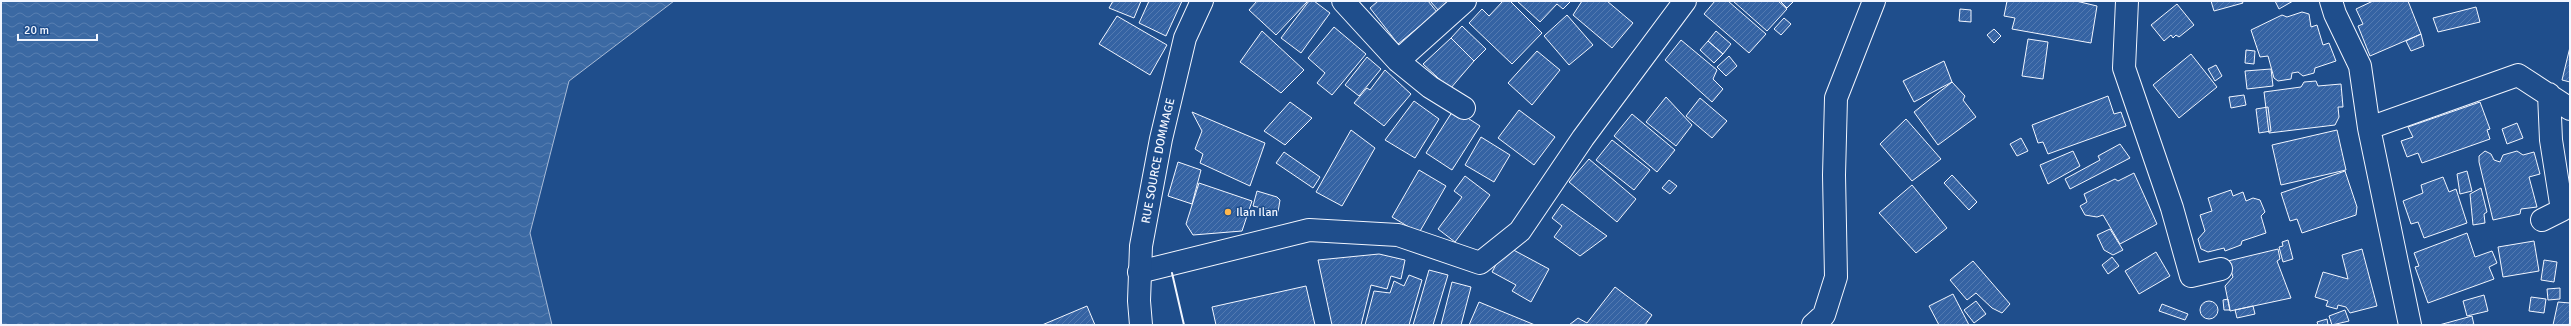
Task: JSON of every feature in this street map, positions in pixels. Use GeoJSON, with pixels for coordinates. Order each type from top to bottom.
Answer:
{"type":"FeatureCollection","features":[{"type":"Feature","properties":{"kind":"street","name":"RUE SOURCE DOMMAGE"},"geometry":{"type":"LineString","coordinates":[[1141,325],[1139,272],[1141,246],[1162,132],[1185,38],[1202,1]]}},
{"type":"Feature","properties":{"kind":"street"},"geometry":{"type":"LineString","coordinates":[[1342,1],[1398,61],[1430,87],[1464,108]]}},
{"type":"Feature","properties":{"kind":"street"},"geometry":{"type":"LineString","coordinates":[[1398,61],[1465,1]]}},
{"type":"Feature","properties":{"kind":"street"},"geometry":{"type":"LineString","coordinates":[[1139,272],[1309,230],[1398,235],[1480,263],[1520,231],[1583,138],[1685,1]]}},
{"type":"Feature","properties":{"kind":"street"},"geometry":{"type":"LineString","coordinates":[[1813,325],[1824,315],[1836,277],[1834,175],[1836,98],[1874,1]]}},
{"type":"Feature","properties":{"kind":"street"},"geometry":{"type":"LineString","coordinates":[[2127,1],[2124,68],[2172,208],[2191,276],[2221,269]]}},
{"type":"Feature","properties":{"kind":"street"},"geometry":{"type":"LineString","coordinates":[[2331,1],[2335,14],[2360,66],[2369,128],[2410,325]]}},
{"type":"Feature","properties":{"kind":"street"},"geometry":{"type":"LineString","coordinates":[[2369,128],[2518,74],[2570,109]]}},
{"type":"Feature","properties":{"kind":"street"},"geometry":{"type":"LineString","coordinates":[[2542,220],[2562,210],[2551,140],[2549,94]]}},
{"type":"Feature","properties":{"kind":"water"},"geometry":{"type":"Polygon","coordinates":[[[1,1],[674,1],[569,81],[530,233],[552,325],[1,325],[1,1]]]}},
{"type":"Feature","properties":{"kind":"building"},"geometry":{"type":"Polygon","coordinates":[[[1113,1],[1141,1],[1134,18],[1109,8],[1113,1]]]}},
{"type":"Feature","properties":{"kind":"building"},"geometry":{"type":"Polygon","coordinates":[[[1149,1],[1182,1],[1166,36],[1139,23],[1149,1]]]}},
{"type":"Feature","properties":{"kind":"building"},"geometry":{"type":"Polygon","coordinates":[[[1257,1],[1307,2],[1276,35],[1249,10],[1257,1]]]}},
{"type":"Feature","properties":{"kind":"building"},"geometry":{"type":"Polygon","coordinates":[[[1309,1],[1314,1],[1330,13],[1301,53],[1281,38],[1309,1]]]}},
{"type":"Feature","properties":{"kind":"building"},"geometry":{"type":"Polygon","coordinates":[[[1378,1],[1428,1],[1437,12],[1398,44],[1370,8],[1378,1]]]}},
{"type":"Feature","properties":{"kind":"building"},"geometry":{"type":"Polygon","coordinates":[[[1430,1],[1451,1],[1439,11],[1430,1]]]}},
{"type":"Feature","properties":{"kind":"building"},"geometry":{"type":"Polygon","coordinates":[[[1503,1],[1510,1],[1542,33],[1512,64],[1469,23],[1482,9],[1489,16],[1503,1]]]}},
{"type":"Feature","properties":{"kind":"building"},"geometry":{"type":"Polygon","coordinates":[[[1517,1],[1571,1],[1563,9],[1557,4],[1540,22],[1517,1]]]}},
{"type":"Feature","properties":{"kind":"building"},"geometry":{"type":"Polygon","coordinates":[[[1582,1],[1607,1],[1633,23],[1612,48],[1573,15],[1582,1]]]}},
{"type":"Feature","properties":{"kind":"building"},"geometry":{"type":"Polygon","coordinates":[[[1715,1],[1728,1],[1766,34],[1749,53],[1704,14],[1715,1]]]}},
{"type":"Feature","properties":{"kind":"building"},"geometry":{"type":"Polygon","coordinates":[[[1733,1],[1778,1],[1787,9],[1767,31],[1733,1]]]}},
{"type":"Feature","properties":{"kind":"building"},"geometry":{"type":"Polygon","coordinates":[[[1780,1],[1794,1],[1787,8],[1780,1]]]}},
{"type":"Feature","properties":{"kind":"building"},"geometry":{"type":"Polygon","coordinates":[[[2007,1],[2076,1],[2097,6],[2091,43],[2012,29],[2015,18],[2004,16],[2007,1]]]}},
{"type":"Feature","properties":{"kind":"building"},"geometry":{"type":"Polygon","coordinates":[[[2211,1],[2242,1],[2243,3],[2214,11],[2211,1]]]}},
{"type":"Feature","properties":{"kind":"building"},"geometry":{"type":"Polygon","coordinates":[[[2275,1],[2293,1],[2279,9],[2275,1]]]}},
{"type":"Feature","properties":{"kind":"building"},"geometry":{"type":"Polygon","coordinates":[[[2373,1],[2408,1],[2421,34],[2370,56],[2358,26],[2363,24],[2356,9],[2373,1]]]}},
{"type":"Feature","properties":{"kind":"building"},"geometry":{"type":"Polygon","coordinates":[[[2177,4],[2194,25],[2179,37],[2176,35],[2173,38],[2171,35],[2164,41],[2151,25],[2177,4]]]}},
{"type":"Feature","properties":{"kind":"building"},"geometry":{"type":"Polygon","coordinates":[[[2476,7],[2480,22],[2438,32],[2433,18],[2476,7]]]}},
{"type":"Feature","properties":{"kind":"building"},"geometry":{"type":"Polygon","coordinates":[[[1960,9],[1971,10],[1971,22],[1959,21],[1960,9]]]}},
{"type":"Feature","properties":{"kind":"building"},"geometry":{"type":"Polygon","coordinates":[[[2302,12],[2309,14],[2311,27],[2317,25],[2323,45],[2329,43],[2336,61],[2315,68],[2314,73],[2303,76],[2298,72],[2292,73],[2291,79],[2278,81],[2274,78],[2268,56],[2260,57],[2251,30],[2282,15],[2287,17],[2302,12]]]}},
{"type":"Feature","properties":{"kind":"building"},"geometry":{"type":"Polygon","coordinates":[[[1567,15],[1593,45],[1569,65],[1544,36],[1567,15]]]}},
{"type":"Feature","properties":{"kind":"building"},"geometry":{"type":"Polygon","coordinates":[[[1117,16],[1167,45],[1150,75],[1099,44],[1117,16]]]}},
{"type":"Feature","properties":{"kind":"building"},"geometry":{"type":"Polygon","coordinates":[[[1784,18],[1791,24],[1781,35],[1774,29],[1784,18]]]}},
{"type":"Feature","properties":{"kind":"building"},"geometry":{"type":"Polygon","coordinates":[[[1462,26],[1486,49],[1474,61],[1451,38],[1462,26]]]}},
{"type":"Feature","properties":{"kind":"building"},"geometry":{"type":"Polygon","coordinates":[[[1334,27],[1366,54],[1332,95],[1317,83],[1325,73],[1308,58],[1334,27]]]}},
{"type":"Feature","properties":{"kind":"building"},"geometry":{"type":"Polygon","coordinates":[[[1994,29],[2001,36],[1994,43],[1987,35],[1994,29]]]}},
{"type":"Feature","properties":{"kind":"building"},"geometry":{"type":"Polygon","coordinates":[[[1262,31],[1304,70],[1281,93],[1240,62],[1262,31]]]}},
{"type":"Feature","properties":{"kind":"building"},"geometry":{"type":"Polygon","coordinates":[[[1716,31],[1731,44],[1723,54],[1708,41],[1716,31]]]}},
{"type":"Feature","properties":{"kind":"building"},"geometry":{"type":"Polygon","coordinates":[[[2421,34],[2424,46],[2411,51],[2406,41],[2421,34]]]}},
{"type":"Feature","properties":{"kind":"building"},"geometry":{"type":"Polygon","coordinates":[[[1451,38],[1474,61],[1450,89],[1423,64],[1451,38]]]}},
{"type":"Feature","properties":{"kind":"building"},"geometry":{"type":"Polygon","coordinates":[[[2028,39],[2048,42],[2043,79],[2022,76],[2028,39]]]}},
{"type":"Feature","properties":{"kind":"building"},"geometry":{"type":"Polygon","coordinates":[[[1681,40],[1717,70],[1713,79],[1723,89],[1712,102],[1665,60],[1681,40]]]}},
{"type":"Feature","properties":{"kind":"building"},"geometry":{"type":"Polygon","coordinates":[[[1708,41],[1723,54],[1714,63],[1700,50],[1708,41]]]}},
{"type":"Feature","properties":{"kind":"building"},"geometry":{"type":"Polygon","coordinates":[[[2570,47],[2570,82],[2562,80],[2570,47]]]}},
{"type":"Feature","properties":{"kind":"building"},"geometry":{"type":"Polygon","coordinates":[[[2246,50],[2255,51],[2254,64],[2245,63],[2246,50]]]}},
{"type":"Feature","properties":{"kind":"building"},"geometry":{"type":"Polygon","coordinates":[[[1537,51],[1560,70],[1532,105],[1508,83],[1537,51]]]}},
{"type":"Feature","properties":{"kind":"building"},"geometry":{"type":"Polygon","coordinates":[[[2191,54],[2217,87],[2179,118],[2153,85],[2191,54]]]}},
{"type":"Feature","properties":{"kind":"building"},"geometry":{"type":"Polygon","coordinates":[[[1729,56],[1737,66],[1726,76],[1717,67],[1729,56]]]}},
{"type":"Feature","properties":{"kind":"building"},"geometry":{"type":"Polygon","coordinates":[[[1367,57],[1381,69],[1359,96],[1345,85],[1367,57]]]}},
{"type":"Feature","properties":{"kind":"building"},"geometry":{"type":"Polygon","coordinates":[[[1944,61],[1952,82],[1914,102],[1903,81],[1944,61]]]}},
{"type":"Feature","properties":{"kind":"building"},"geometry":{"type":"Polygon","coordinates":[[[2216,65],[2222,76],[2215,81],[2208,69],[2216,65]]]}},
{"type":"Feature","properties":{"kind":"building"},"geometry":{"type":"Polygon","coordinates":[[[2271,69],[2273,86],[2247,89],[2245,71],[2271,69]]]}},
{"type":"Feature","properties":{"kind":"building"},"geometry":{"type":"Polygon","coordinates":[[[1385,70],[1411,94],[1384,126],[1354,103],[1367,88],[1370,90],[1385,70]]]}},
{"type":"Feature","properties":{"kind":"building"},"geometry":{"type":"Polygon","coordinates":[[[2316,81],[2318,86],[2341,84],[2343,107],[2338,107],[2339,117],[2335,125],[2269,133],[2264,92],[2301,87],[2304,82],[2316,81]]]}},
{"type":"Feature","properties":{"kind":"building"},"geometry":{"type":"Polygon","coordinates":[[[1952,82],[1965,96],[1963,100],[1976,117],[1938,145],[1914,112],[1952,82]]]}},
{"type":"Feature","properties":{"kind":"building"},"geometry":{"type":"Polygon","coordinates":[[[2244,95],[2246,105],[2231,108],[2229,97],[2244,95]]]}},
{"type":"Feature","properties":{"kind":"building"},"geometry":{"type":"Polygon","coordinates":[[[2108,96],[2114,114],[2121,112],[2126,126],[2048,154],[2043,142],[2038,143],[2032,125],[2108,96]]]}},
{"type":"Feature","properties":{"kind":"building"},"geometry":{"type":"Polygon","coordinates":[[[1666,97],[1692,125],[1676,146],[1646,122],[1666,97]]]}},
{"type":"Feature","properties":{"kind":"building"},"geometry":{"type":"Polygon","coordinates":[[[1700,98],[1727,121],[1712,138],[1686,116],[1700,98]]]}},
{"type":"Feature","properties":{"kind":"building"},"geometry":{"type":"Polygon","coordinates":[[[1414,101],[1439,119],[1415,158],[1385,140],[1414,101]]]}},
{"type":"Feature","properties":{"kind":"building"},"geometry":{"type":"Polygon","coordinates":[[[1290,102],[1312,118],[1285,145],[1264,131],[1290,102]]]}},
{"type":"Feature","properties":{"kind":"building"},"geometry":{"type":"Polygon","coordinates":[[[2480,102],[2490,129],[2487,130],[2490,139],[2422,163],[2418,153],[2407,157],[2401,141],[2413,137],[2408,127],[2480,102]]]}},
{"type":"Feature","properties":{"kind":"building"},"geometry":{"type":"Polygon","coordinates":[[[2268,107],[2271,131],[2259,133],[2256,109],[2268,107]]]}},
{"type":"Feature","properties":{"kind":"building"},"geometry":{"type":"Polygon","coordinates":[[[1454,109],[1480,126],[1452,170],[1426,153],[1454,109]]]}},
{"type":"Feature","properties":{"kind":"building"},"geometry":{"type":"Polygon","coordinates":[[[1519,110],[1555,137],[1534,165],[1498,138],[1519,110]]]}},
{"type":"Feature","properties":{"kind":"building"},"geometry":{"type":"Polygon","coordinates":[[[1192,112],[1265,143],[1250,186],[1200,163],[1203,154],[1195,149],[1202,131],[1192,112]]]}},
{"type":"Feature","properties":{"kind":"building"},"geometry":{"type":"Polygon","coordinates":[[[1632,114],[1675,150],[1657,172],[1614,136],[1632,114]]]}},
{"type":"Feature","properties":{"kind":"building"},"geometry":{"type":"Polygon","coordinates":[[[1906,119],[1941,159],[1912,181],[1880,144],[1906,119]]]}},
{"type":"Feature","properties":{"kind":"building"},"geometry":{"type":"Polygon","coordinates":[[[2517,123],[2523,138],[2507,144],[2502,129],[2517,123]]]}},
{"type":"Feature","properties":{"kind":"building"},"geometry":{"type":"Polygon","coordinates":[[[1351,130],[1375,148],[1342,206],[1316,192],[1351,130]]]}},
{"type":"Feature","properties":{"kind":"building"},"geometry":{"type":"Polygon","coordinates":[[[2337,130],[2346,170],[2281,185],[2272,145],[2337,130]]]}},
{"type":"Feature","properties":{"kind":"building"},"geometry":{"type":"Polygon","coordinates":[[[1481,137],[1510,155],[1494,182],[1465,165],[1481,137]]]}},
{"type":"Feature","properties":{"kind":"building"},"geometry":{"type":"Polygon","coordinates":[[[2021,138],[2028,151],[2017,156],[2010,144],[2021,138]]]}},
{"type":"Feature","properties":{"kind":"building"},"geometry":{"type":"Polygon","coordinates":[[[1612,140],[1650,170],[1634,190],[1596,160],[1612,140]]]}},
{"type":"Feature","properties":{"kind":"building"},"geometry":{"type":"Polygon","coordinates":[[[2120,144],[2130,158],[2070,189],[2065,179],[2100,160],[2098,156],[2120,144]]]}},
{"type":"Feature","properties":{"kind":"building"},"geometry":{"type":"Polygon","coordinates":[[[2073,151],[2080,166],[2048,184],[2040,165],[2073,151]]]}},
{"type":"Feature","properties":{"kind":"building"},"geometry":{"type":"Polygon","coordinates":[[[2485,151],[2491,154],[2494,160],[2500,162],[2503,155],[2517,151],[2523,155],[2534,152],[2540,174],[2529,177],[2537,207],[2521,209],[2520,214],[2493,220],[2479,162],[2479,156],[2485,151]]]}},
{"type":"Feature","properties":{"kind":"building"},"geometry":{"type":"Polygon","coordinates":[[[1284,152],[1320,177],[1313,188],[1276,163],[1284,152]]]}},
{"type":"Feature","properties":{"kind":"building"},"geometry":{"type":"Polygon","coordinates":[[[1589,159],[1636,199],[1617,222],[1569,182],[1589,159]]]}},
{"type":"Feature","properties":{"kind":"building"},"geometry":{"type":"Polygon","coordinates":[[[1178,162],[1201,170],[1192,204],[1168,196],[1178,162]]]}},
{"type":"Feature","properties":{"kind":"building"},"geometry":{"type":"Polygon","coordinates":[[[1419,170],[1446,186],[1419,233],[1392,217],[1419,170]]]}},
{"type":"Feature","properties":{"kind":"building"},"geometry":{"type":"Polygon","coordinates":[[[2345,171],[2357,207],[2356,215],[2302,233],[2297,219],[2290,221],[2281,193],[2345,171]]]}},
{"type":"Feature","properties":{"kind":"building"},"geometry":{"type":"Polygon","coordinates":[[[2467,171],[2472,191],[2460,194],[2457,174],[2467,171]]]}},
{"type":"Feature","properties":{"kind":"building"},"geometry":{"type":"Polygon","coordinates":[[[2134,173],[2157,224],[2120,244],[2103,215],[2097,217],[2085,215],[2080,206],[2087,202],[2084,194],[2115,179],[2118,181],[2134,173]]]}},
{"type":"Feature","properties":{"kind":"building"},"geometry":{"type":"Polygon","coordinates":[[[1952,175],[1977,202],[1969,210],[1944,183],[1952,175]]]}},
{"type":"Feature","properties":{"kind":"building"},"geometry":{"type":"Polygon","coordinates":[[[1465,176],[1490,195],[1455,242],[1438,229],[1462,197],[1454,191],[1465,176]]]}},
{"type":"Feature","properties":{"kind":"building"},"geometry":{"type":"Polygon","coordinates":[[[2443,177],[2449,192],[2456,189],[2467,223],[2424,238],[2418,222],[2411,224],[2403,201],[2423,193],[2421,185],[2443,177]]]}},
{"type":"Feature","properties":{"kind":"building"},"geometry":{"type":"Polygon","coordinates":[[[1669,180],[1677,186],[1670,194],[1662,188],[1669,180]]]}},
{"type":"Feature","properties":{"kind":"building"},"geometry":{"type":"Polygon","coordinates":[[[1199,183],[1252,201],[1242,231],[1193,235],[1186,224],[1199,183]]]}},
{"type":"Feature","properties":{"kind":"building"},"geometry":{"type":"Polygon","coordinates":[[[1912,185],[1947,228],[1916,253],[1879,213],[1912,185]]]}},
{"type":"Feature","properties":{"kind":"building"},"geometry":{"type":"Polygon","coordinates":[[[2481,188],[2487,212],[2484,214],[2485,223],[2473,225],[2470,194],[2481,188]]]}},
{"type":"Feature","properties":{"kind":"building"},"geometry":{"type":"Polygon","coordinates":[[[2231,190],[2233,196],[2243,192],[2246,201],[2253,198],[2260,200],[2265,212],[2261,216],[2266,233],[2242,241],[2241,245],[2225,251],[2224,248],[2208,252],[2201,249],[2198,239],[2205,231],[2200,215],[2212,211],[2208,198],[2231,190]]]}},
{"type":"Feature","properties":{"kind":"building"},"geometry":{"type":"Polygon","coordinates":[[[1257,191],[1277,197],[1280,200],[1278,212],[1253,206],[1257,191]]]}},
{"type":"Feature","properties":{"kind":"building"},"geometry":{"type":"Polygon","coordinates":[[[1562,204],[1607,236],[1580,256],[1554,237],[1562,226],[1552,218],[1562,204]]]}},
{"type":"Feature","properties":{"kind":"building"},"geometry":{"type":"Polygon","coordinates":[[[2110,229],[2123,250],[2113,255],[2104,250],[2097,235],[2110,229]]]}},
{"type":"Feature","properties":{"kind":"building"},"geometry":{"type":"Polygon","coordinates":[[[2467,233],[2475,257],[2492,251],[2497,263],[2489,267],[2494,279],[2428,303],[2415,267],[2419,266],[2414,253],[2467,233]]]}},
{"type":"Feature","properties":{"kind":"building"},"geometry":{"type":"Polygon","coordinates":[[[2288,240],[2293,259],[2283,262],[2279,247],[2283,246],[2282,242],[2288,240]]]}},
{"type":"Feature","properties":{"kind":"building"},"geometry":{"type":"Polygon","coordinates":[[[2534,241],[2539,271],[2503,277],[2498,247],[2534,241]]]}},
{"type":"Feature","properties":{"kind":"building"},"geometry":{"type":"Polygon","coordinates":[[[1506,246],[1549,269],[1531,302],[1512,291],[1516,285],[1492,272],[1506,246]]]}},
{"type":"Feature","properties":{"kind":"building"},"geometry":{"type":"Polygon","coordinates":[[[2278,249],[2280,259],[2277,261],[2291,298],[2230,311],[2225,286],[2233,277],[2228,261],[2278,249]]]}},
{"type":"Feature","properties":{"kind":"building"},"geometry":{"type":"Polygon","coordinates":[[[2362,249],[2377,306],[2350,313],[2346,307],[2338,305],[2337,309],[2326,306],[2328,301],[2315,297],[2323,272],[2348,279],[2342,255],[2362,249]]]}},
{"type":"Feature","properties":{"kind":"building"},"geometry":{"type":"Polygon","coordinates":[[[2156,252],[2170,276],[2139,294],[2125,271],[2156,252]]]}},
{"type":"Feature","properties":{"kind":"building"},"geometry":{"type":"Polygon","coordinates":[[[1379,254],[1405,260],[1401,279],[1391,276],[1387,289],[1371,285],[1361,325],[1332,325],[1318,260],[1379,254]]]}},
{"type":"Feature","properties":{"kind":"building"},"geometry":{"type":"Polygon","coordinates":[[[2112,257],[2119,266],[2108,274],[2102,265],[2112,257]]]}},
{"type":"Feature","properties":{"kind":"building"},"geometry":{"type":"Polygon","coordinates":[[[2544,260],[2557,262],[2554,282],[2541,280],[2544,260]]]}},
{"type":"Feature","properties":{"kind":"building"},"geometry":{"type":"Polygon","coordinates":[[[1973,261],[2010,304],[2002,313],[1992,308],[1976,293],[1967,300],[1950,280],[1973,261]]]}},
{"type":"Feature","properties":{"kind":"building"},"geometry":{"type":"Polygon","coordinates":[[[1429,270],[1448,275],[1433,325],[1413,325],[1429,270]]]}},
{"type":"Feature","properties":{"kind":"building"},"geometry":{"type":"Polygon","coordinates":[[[1409,275],[1422,280],[1409,325],[1365,325],[1374,291],[1390,293],[1394,281],[1404,286],[1409,275]]]}},
{"type":"Feature","properties":{"kind":"building"},"geometry":{"type":"Polygon","coordinates":[[[1452,282],[1471,287],[1461,325],[1441,325],[1452,282]]]}},
{"type":"Feature","properties":{"kind":"building"},"geometry":{"type":"Polygon","coordinates":[[[1306,286],[1315,325],[1216,325],[1212,307],[1306,286]]]}},
{"type":"Feature","properties":{"kind":"building"},"geometry":{"type":"Polygon","coordinates":[[[1615,287],[1652,315],[1645,325],[1569,325],[1578,318],[1587,323],[1615,287]]]}},
{"type":"Feature","properties":{"kind":"building"},"geometry":{"type":"Polygon","coordinates":[[[2560,288],[2560,299],[2548,300],[2547,289],[2560,288]]]}},
{"type":"Feature","properties":{"kind":"building"},"geometry":{"type":"Polygon","coordinates":[[[1953,294],[1969,325],[1939,325],[1929,306],[1953,294]]]}},
{"type":"Feature","properties":{"kind":"building"},"geometry":{"type":"Polygon","coordinates":[[[2484,295],[2488,311],[2467,316],[2463,301],[2484,295]]]}},
{"type":"Feature","properties":{"kind":"building"},"geometry":{"type":"Polygon","coordinates":[[[2531,297],[2546,299],[2544,313],[2529,311],[2531,297]]]}},
{"type":"Feature","properties":{"kind":"building"},"geometry":{"type":"Polygon","coordinates":[[[2228,299],[2230,310],[2224,310],[2223,300],[2228,299]]]}},
{"type":"Feature","properties":{"kind":"building"},"geometry":{"type":"Polygon","coordinates":[[[1976,301],[1986,314],[1974,323],[1964,310],[1976,301]]]}},
{"type":"Feature","properties":{"kind":"building"},"geometry":{"type":"Polygon","coordinates":[[[2209,301],[2215,304],[2218,310],[2215,316],[2209,319],[2203,316],[2200,310],[2203,304],[2209,301]]]}},
{"type":"Feature","properties":{"kind":"building"},"geometry":{"type":"Polygon","coordinates":[[[1479,302],[1535,325],[1469,325],[1479,302]]]}},
{"type":"Feature","properties":{"kind":"building"},"geometry":{"type":"Polygon","coordinates":[[[2558,302],[2570,303],[2570,325],[2553,325],[2558,302]]]}},
{"type":"Feature","properties":{"kind":"building"},"geometry":{"type":"Polygon","coordinates":[[[2162,304],[2188,314],[2185,320],[2159,311],[2162,304]]]}},
{"type":"Feature","properties":{"kind":"building"},"geometry":{"type":"Polygon","coordinates":[[[1087,306],[1095,325],[1042,325],[1087,306]]]}},
{"type":"Feature","properties":{"kind":"building"},"geometry":{"type":"Polygon","coordinates":[[[2253,306],[2255,314],[2237,318],[2235,310],[2253,306]]]}},
{"type":"Feature","properties":{"kind":"building"},"geometry":{"type":"Polygon","coordinates":[[[2345,310],[2349,321],[2332,325],[2329,316],[2345,310]]]}},
{"type":"Feature","properties":{"kind":"building"},"geometry":{"type":"Polygon","coordinates":[[[2472,316],[2474,325],[2439,325],[2472,316]]]}},
{"type":"Feature","properties":{"kind":"building"},"geometry":{"type":"Polygon","coordinates":[[[2327,319],[2328,325],[2318,325],[2317,322],[2327,319]]]}},
{"type":"Feature","properties":{"kind":"wall"},"geometry":{"type":"LineString","coordinates":[[1172,273],[1184,325]]}},
{"type":"Feature","properties":{"kind":"place","name":"Ilan Ilan"},"geometry":{"type":"Point","coordinates":[1228,212]}}]}
